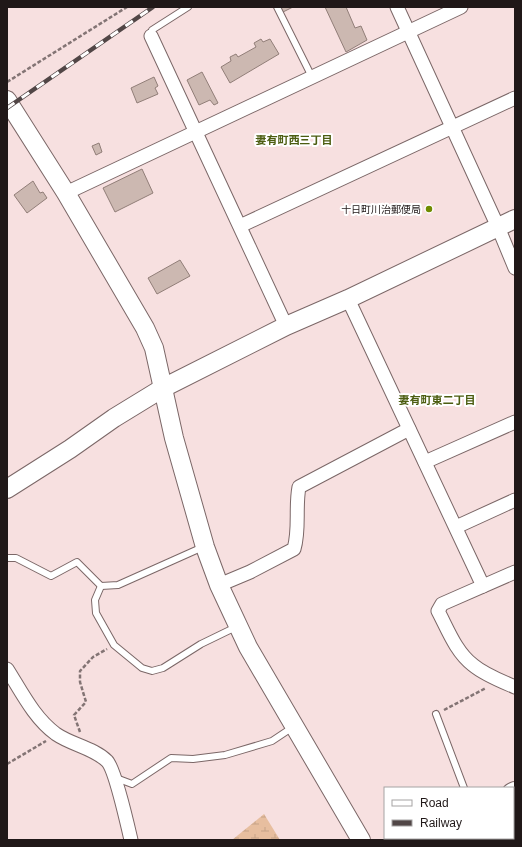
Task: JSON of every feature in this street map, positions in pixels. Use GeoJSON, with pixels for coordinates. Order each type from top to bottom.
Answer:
{"type":"FeatureCollection","features":[{"type":"Feature","properties":{"kind":"street"},"geometry":{"type":"LineString","coordinates":[[397,7],[453,127],[515,268]]}},
{"type":"Feature","properties":{"kind":"street"},"geometry":{"type":"LineString","coordinates":[[66,193],[461,7]]}},
{"type":"Feature","properties":{"kind":"street"},"geometry":{"type":"LineString","coordinates":[[151,36],[286,326]]}},
{"type":"Feature","properties":{"kind":"street"},"geometry":{"type":"LineString","coordinates":[[240,226],[515,98]]}},
{"type":"Feature","properties":{"kind":"street"},"geometry":{"type":"LineString","coordinates":[[7,100],[66,193],[145,328],[154,348],[174,438],[205,547],[219,585],[248,647],[361,840]]}},
{"type":"Feature","properties":{"kind":"street"},"geometry":{"type":"LineString","coordinates":[[7,489],[70,449],[114,418],[164,388],[286,326],[348,299],[515,219]]}},
{"type":"Feature","properties":{"kind":"street"},"geometry":{"type":"LineString","coordinates":[[348,299],[483,586]]}},
{"type":"Feature","properties":{"kind":"street"},"geometry":{"type":"LineString","coordinates":[[425,462],[515,422]]}},
{"type":"Feature","properties":{"kind":"street"},"geometry":{"type":"LineString","coordinates":[[219,585],[250,572],[294,549],[296,542],[296,501],[298,487],[409,429]]}},
{"type":"Feature","properties":{"kind":"street"},"geometry":{"type":"LineString","coordinates":[[456,527],[515,500]]}},
{"type":"Feature","properties":{"kind":"street"},"geometry":{"type":"LineString","coordinates":[[515,572],[442,604],[438,611],[454,642],[465,658],[474,666],[515,687]]}},
{"type":"Feature","properties":{"kind":"street"},"geometry":{"type":"LineString","coordinates":[[7,669],[39,719],[57,734],[108,762],[127,818],[131,840]]}},
{"type":"Feature","properties":{"kind":"lane"},"geometry":{"type":"LineString","coordinates":[[151,36],[152,30],[188,7]]}},
{"type":"Feature","properties":{"kind":"lane"},"geometry":{"type":"LineString","coordinates":[[277,7],[312,77]]}},
{"type":"Feature","properties":{"kind":"lane"},"geometry":{"type":"LineString","coordinates":[[7,558],[16,558],[51,576],[77,562],[101,586],[118,585],[205,547]]}},
{"type":"Feature","properties":{"kind":"lane"},"geometry":{"type":"LineString","coordinates":[[101,586],[94,606],[96,613],[114,645],[142,668],[152,671],[163,668],[201,644],[238,626]]}},
{"type":"Feature","properties":{"kind":"lane"},"geometry":{"type":"LineString","coordinates":[[436,714],[464,787]]}},
{"type":"Feature","properties":{"kind":"lane"},"geometry":{"type":"LineString","coordinates":[[114,777],[132,784],[171,758],[194,759],[225,755],[272,741],[294,727]]}},
{"type":"Feature","properties":{"kind":"path"},"geometry":{"type":"LineString","coordinates":[[7,82],[127,7]]}},
{"type":"Feature","properties":{"kind":"path"},"geometry":{"type":"LineString","coordinates":[[86,749],[74,715],[86,702],[80,682],[80,671],[93,657],[114,645]]}},
{"type":"Feature","properties":{"kind":"path"},"geometry":{"type":"LineString","coordinates":[[436,714],[498,679]]}},
{"type":"Feature","properties":{"kind":"path"},"geometry":{"type":"LineString","coordinates":[[7,764],[57,734]]}},
{"type":"Feature","properties":{"kind":"green space"},"geometry":{"type":"Polygon","coordinates":[[[264,814],[280,840],[232,840],[264,814]]]}},
{"type":"Feature","properties":{"kind":"building"},"geometry":{"type":"Polygon","coordinates":[[[279,7],[293,7],[283,12],[279,7]]]}},
{"type":"Feature","properties":{"kind":"building"},"geometry":{"type":"Polygon","coordinates":[[[325,7],[346,7],[355,28],[361,26],[367,40],[346,52],[325,7]]]}},
{"type":"Feature","properties":{"kind":"building"},"geometry":{"type":"Polygon","coordinates":[[[261,39],[263,42],[270,39],[279,54],[230,83],[221,67],[231,61],[230,57],[236,54],[238,57],[256,47],[254,43],[261,39]]]}},
{"type":"Feature","properties":{"kind":"building"},"geometry":{"type":"Polygon","coordinates":[[[202,72],[218,103],[214,105],[210,100],[199,105],[187,80],[202,72]]]}},
{"type":"Feature","properties":{"kind":"building"},"geometry":{"type":"Polygon","coordinates":[[[154,77],[158,86],[155,88],[158,94],[137,103],[131,88],[154,77]]]}},
{"type":"Feature","properties":{"kind":"building"},"geometry":{"type":"Polygon","coordinates":[[[99,143],[102,152],[96,155],[92,146],[99,143]]]}},
{"type":"Feature","properties":{"kind":"building"},"geometry":{"type":"Polygon","coordinates":[[[142,169],[153,193],[115,212],[103,188],[142,169]]]}},
{"type":"Feature","properties":{"kind":"building"},"geometry":{"type":"Polygon","coordinates":[[[33,181],[40,193],[43,192],[47,198],[27,213],[14,195],[33,181]]]}},
{"type":"Feature","properties":{"kind":"building"},"geometry":{"type":"Polygon","coordinates":[[[180,260],[190,276],[157,294],[148,278],[180,260]]]}},
{"type":"Feature","properties":{"kind":"railway"},"geometry":{"type":"LineString","coordinates":[[7,108],[153,7]]}},
{"type":"Feature","properties":{"kind":"place","name":"十日町川治郵便局"},"geometry":{"type":"Point","coordinates":[429,209]}},
{"type":"Feature","properties":{"kind":"district","name":"妻有町西三丁目"},"geometry":{"type":"Point","coordinates":[294,140]}},
{"type":"Feature","properties":{"kind":"district","name":"妻有町東二丁目"},"geometry":{"type":"Point","coordinates":[437,400]}}]}
